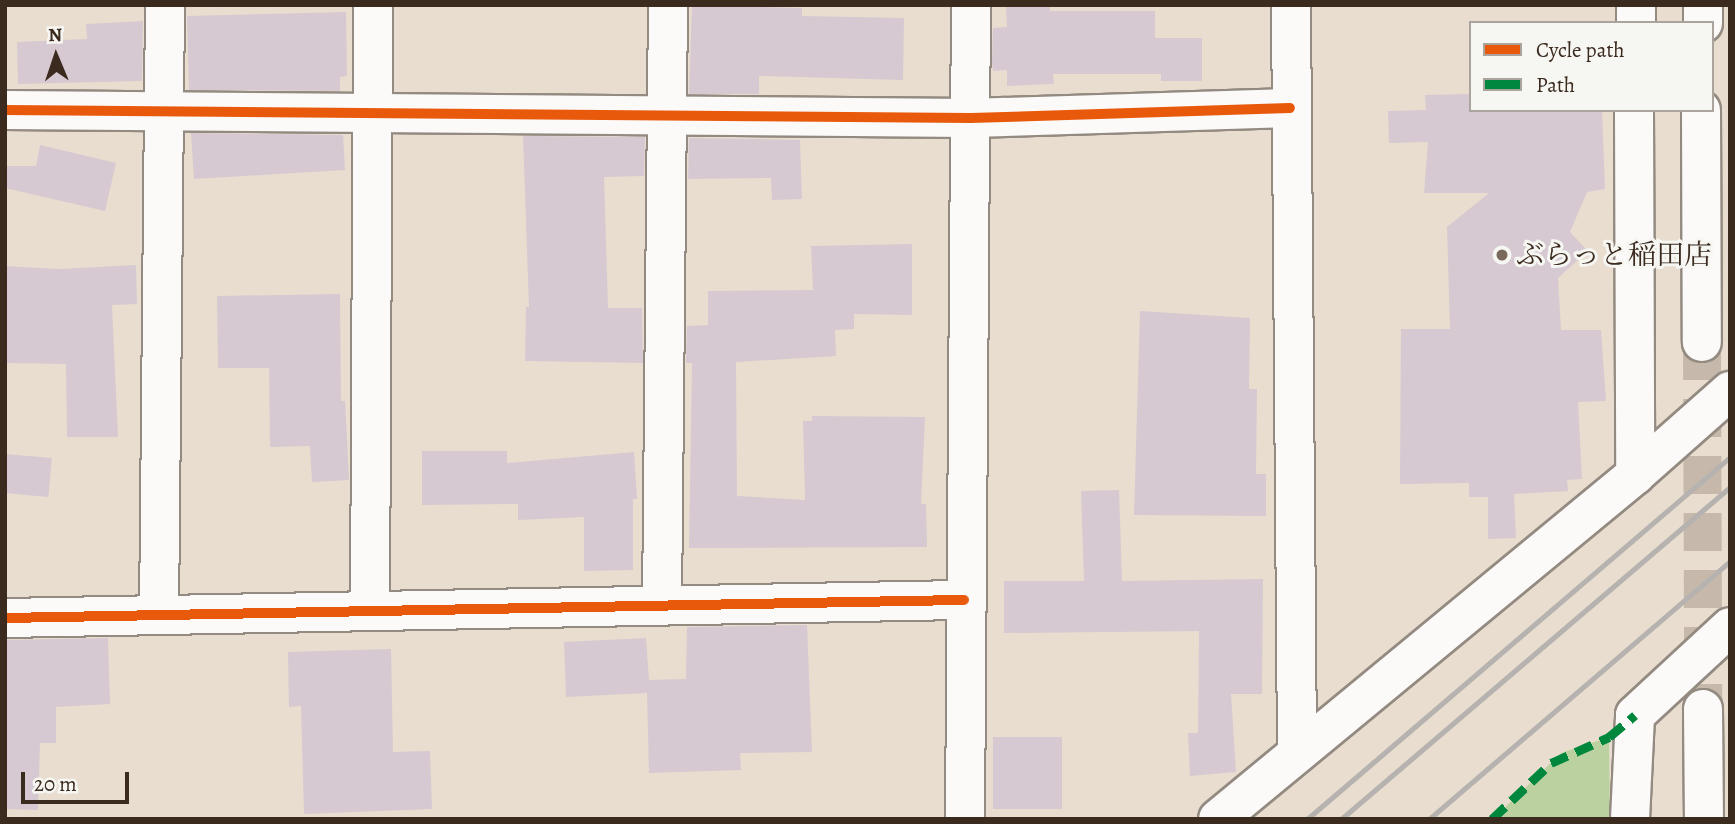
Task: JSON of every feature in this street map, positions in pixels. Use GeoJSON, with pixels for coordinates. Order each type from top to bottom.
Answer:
{"type":"FeatureCollection","features":[{"type":"Feature","properties":{"kind":"street"},"geometry":{"type":"LineString","coordinates":[[159,615],[167,108],[165,5]]}},
{"type":"Feature","properties":{"kind":"street"},"geometry":{"type":"LineString","coordinates":[[370,611],[373,5]]}},
{"type":"Feature","properties":{"kind":"street"},"geometry":{"type":"LineString","coordinates":[[662,605],[668,5]]}},
{"type":"Feature","properties":{"kind":"street"},"geometry":{"type":"LineString","coordinates":[[965,819],[964,600],[971,5]]}},
{"type":"Feature","properties":{"kind":"street"},"geometry":{"type":"LineString","coordinates":[[1291,5],[1297,751]]}},
{"type":"Feature","properties":{"kind":"street"},"geometry":{"type":"LineString","coordinates":[[5,110],[167,108],[971,118],[1290,108]]}},
{"type":"Feature","properties":{"kind":"street"},"geometry":{"type":"LineString","coordinates":[[1634,112],[1635,475]]}},
{"type":"Feature","properties":{"kind":"street"},"geometry":{"type":"LineString","coordinates":[[1701,112],[1702,342]]}},
{"type":"Feature","properties":{"kind":"street"},"geometry":{"type":"LineString","coordinates":[[1218,819],[1297,751],[1635,475],[1730,391]]}},
{"type":"Feature","properties":{"kind":"street"},"geometry":{"type":"LineString","coordinates":[[5,618],[964,600]]}},
{"type":"Feature","properties":{"kind":"street"},"geometry":{"type":"LineString","coordinates":[[1630,819],[1634,715],[1730,627]]}},
{"type":"Feature","properties":{"kind":"street"},"geometry":{"type":"LineString","coordinates":[[1703,709],[1704,819]]}},
{"type":"Feature","properties":{"kind":"green space"},"geometry":{"type":"Polygon","coordinates":[[[1609,737],[1610,819],[1493,819],[1561,753],[1609,737]]]}},
{"type":"Feature","properties":{"kind":"building"},"geometry":{"type":"Polygon","coordinates":[[[692,5],[802,8],[802,16],[904,18],[903,80],[759,76],[759,94],[689,94],[692,5]]]}},
{"type":"Feature","properties":{"kind":"building"},"geometry":{"type":"Polygon","coordinates":[[[1006,5],[1050,5],[1050,11],[1155,11],[1155,38],[1202,38],[1202,81],[1161,81],[1161,74],[1053,74],[1054,84],[1007,86],[1007,70],[993,71],[992,62],[993,28],[1007,27],[1006,5]]]}},
{"type":"Feature","properties":{"kind":"building"},"geometry":{"type":"Polygon","coordinates":[[[346,12],[347,76],[340,77],[340,91],[189,90],[187,16],[346,12]]]}},
{"type":"Feature","properties":{"kind":"building"},"geometry":{"type":"Polygon","coordinates":[[[143,21],[142,81],[18,84],[17,42],[87,39],[86,24],[143,21]]]}},
{"type":"Feature","properties":{"kind":"building","name":"ぶらっと稲田店"},"geometry":{"type":"Polygon","coordinates":[[[1469,94],[1469,112],[1602,112],[1605,189],[1587,192],[1570,232],[1588,251],[1558,278],[1561,330],[1601,330],[1606,401],[1578,402],[1582,479],[1567,480],[1568,491],[1514,494],[1516,538],[1488,539],[1488,497],[1469,497],[1469,483],[1400,484],[1401,329],[1450,329],[1447,227],[1489,193],[1424,193],[1428,142],[1389,143],[1388,111],[1426,110],[1425,95],[1469,94]]]}},
{"type":"Feature","properties":{"kind":"building"},"geometry":{"type":"Polygon","coordinates":[[[191,133],[343,135],[345,170],[194,179],[191,133]]]}},
{"type":"Feature","properties":{"kind":"building"},"geometry":{"type":"Polygon","coordinates":[[[523,136],[645,137],[644,176],[604,177],[608,308],[642,308],[643,363],[525,361],[526,307],[529,307],[523,136]]]}},
{"type":"Feature","properties":{"kind":"building"},"geometry":{"type":"Polygon","coordinates":[[[689,138],[800,140],[802,199],[772,200],[771,178],[688,179],[689,138]]]}},
{"type":"Feature","properties":{"kind":"building"},"geometry":{"type":"Polygon","coordinates":[[[40,145],[116,163],[105,211],[5,188],[5,166],[36,166],[40,145]]]}},
{"type":"Feature","properties":{"kind":"building"},"geometry":{"type":"Polygon","coordinates":[[[912,244],[912,315],[854,314],[854,329],[835,330],[836,356],[736,362],[737,496],[805,500],[803,421],[812,421],[812,416],[925,417],[921,504],[926,504],[927,547],[689,548],[692,363],[686,363],[687,326],[708,325],[708,291],[813,290],[811,246],[912,244]]]}},
{"type":"Feature","properties":{"kind":"building"},"geometry":{"type":"Polygon","coordinates":[[[136,265],[137,304],[112,305],[118,437],[67,437],[66,364],[5,363],[5,266],[58,269],[136,265]]]}},
{"type":"Feature","properties":{"kind":"building"},"geometry":{"type":"Polygon","coordinates":[[[340,294],[341,401],[345,401],[349,480],[312,482],[310,446],[270,447],[269,368],[218,368],[217,296],[340,294]]]}},
{"type":"Feature","properties":{"kind":"building"},"geometry":{"type":"Polygon","coordinates":[[[1140,311],[1250,318],[1249,389],[1257,389],[1256,474],[1266,474],[1266,516],[1134,515],[1140,311]]]}},
{"type":"Feature","properties":{"kind":"building"},"geometry":{"type":"Polygon","coordinates":[[[422,451],[507,451],[507,463],[634,452],[637,499],[633,499],[633,570],[584,571],[584,517],[518,520],[518,504],[422,505],[422,451]]]}},
{"type":"Feature","properties":{"kind":"building"},"geometry":{"type":"Polygon","coordinates":[[[5,454],[52,458],[48,497],[5,493],[5,454]]]}},
{"type":"Feature","properties":{"kind":"building"},"geometry":{"type":"Polygon","coordinates":[[[1119,490],[1122,581],[1263,579],[1262,694],[1231,694],[1236,772],[1190,776],[1188,733],[1198,733],[1199,631],[1004,633],[1004,581],[1084,581],[1081,491],[1119,490]]]}},
{"type":"Feature","properties":{"kind":"building"},"geometry":{"type":"Polygon","coordinates":[[[807,625],[812,752],[740,753],[741,770],[649,773],[647,693],[566,697],[564,642],[646,638],[649,680],[686,679],[687,627],[807,625]]]}},
{"type":"Feature","properties":{"kind":"building"},"geometry":{"type":"Polygon","coordinates":[[[108,638],[110,704],[56,707],[56,743],[40,743],[38,810],[5,809],[5,640],[108,638]]]}},
{"type":"Feature","properties":{"kind":"building"},"geometry":{"type":"Polygon","coordinates":[[[391,649],[393,752],[430,751],[432,809],[304,814],[301,706],[289,707],[288,652],[391,649]]]}},
{"type":"Feature","properties":{"kind":"building"},"geometry":{"type":"Polygon","coordinates":[[[993,737],[1062,737],[1062,809],[993,809],[993,737]]]}},
{"type":"Feature","properties":{"kind":"tunnel"},"geometry":{"type":"LineString","coordinates":[[1702,342],[1703,709]]}},
{"type":"Feature","properties":{"kind":"railway"},"geometry":{"type":"LineString","coordinates":[[1307,819],[1730,457]]}},
{"type":"Feature","properties":{"kind":"railway"},"geometry":{"type":"LineString","coordinates":[[1341,819],[1730,487]]}},
{"type":"Feature","properties":{"kind":"railway"},"geometry":{"type":"LineString","coordinates":[[1429,819],[1730,561]]}},
{"type":"Feature","properties":{"kind":"marked path"},"geometry":{"type":"LineString","coordinates":[[1492,819],[1551,763],[1609,737],[1635,715]]}},
{"type":"Feature","properties":{"kind":"cycle path"},"geometry":{"type":"LineString","coordinates":[[5,110],[971,118],[1290,108]]}},
{"type":"Feature","properties":{"kind":"cycle path"},"geometry":{"type":"LineString","coordinates":[[5,618],[964,600]]}},
{"type":"Feature","properties":{"kind":"place","name":"ぶらっと稲田店"},"geometry":{"type":"Point","coordinates":[1502,255]}}]}
